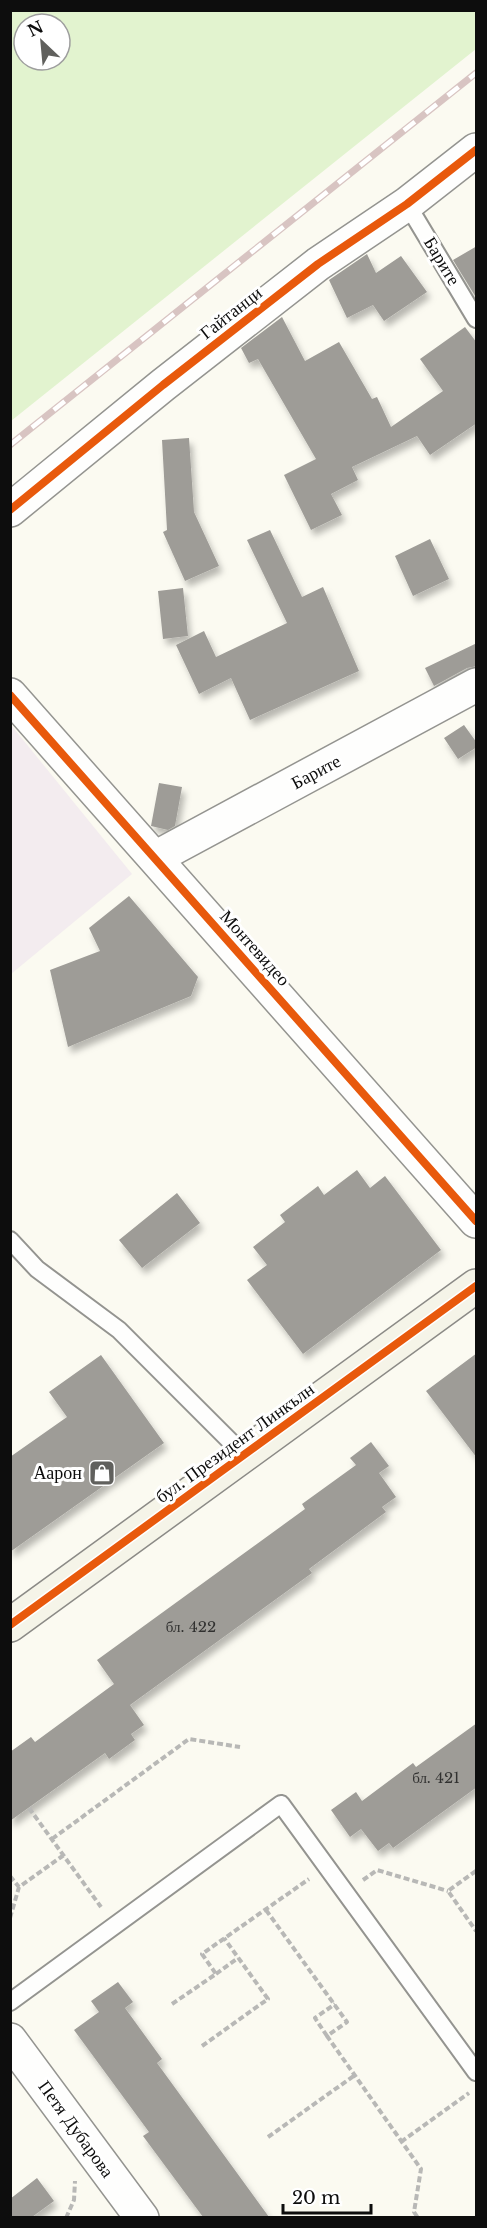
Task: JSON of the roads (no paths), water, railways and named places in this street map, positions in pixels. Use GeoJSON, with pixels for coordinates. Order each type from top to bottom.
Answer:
{"type":"FeatureCollection","features":[{"type":"Feature","properties":{"kind":"street","name":"Гайтанци"},"geometry":{"type":"LineString","coordinates":[[10,510],[163,385],[318,264],[407,204],[477,150]]}},
{"type":"Feature","properties":{"kind":"street","name":"Барите"},"geometry":{"type":"LineString","coordinates":[[155,858],[477,685]]}},
{"type":"Feature","properties":{"kind":"street","name":"Монтевидео"},"geometry":{"type":"LineString","coordinates":[[10,695],[477,1221]]}},
{"type":"Feature","properties":{"kind":"street","name":"бул. Президент Линкълн"},"geometry":{"type":"LineString","coordinates":[[10,1625],[477,1286]]}},
{"type":"Feature","properties":{"kind":"street","name":"Петя Дубарова"},"geometry":{"type":"LineString","coordinates":[[10,2040],[142,2217]]}},
{"type":"Feature","properties":{"kind":"lane","name":"Барите"},"geometry":{"type":"LineString","coordinates":[[407,204],[477,319]]}},
{"type":"Feature","properties":{"kind":"lane"},"geometry":{"type":"LineString","coordinates":[[10,1240],[38,1269],[119,1330],[244,1455]]}},
{"type":"Feature","properties":{"kind":"lane"},"geometry":{"type":"LineString","coordinates":[[10,2002],[281,1804],[477,2072]]}},
{"type":"Feature","properties":{"kind":"railway"},"geometry":{"type":"LineString","coordinates":[[10,445],[476,73]]}},
{"type":"Feature","properties":{"kind":"place","name":"Аарон"},"geometry":{"type":"Point","coordinates":[102,1473]}}]}
